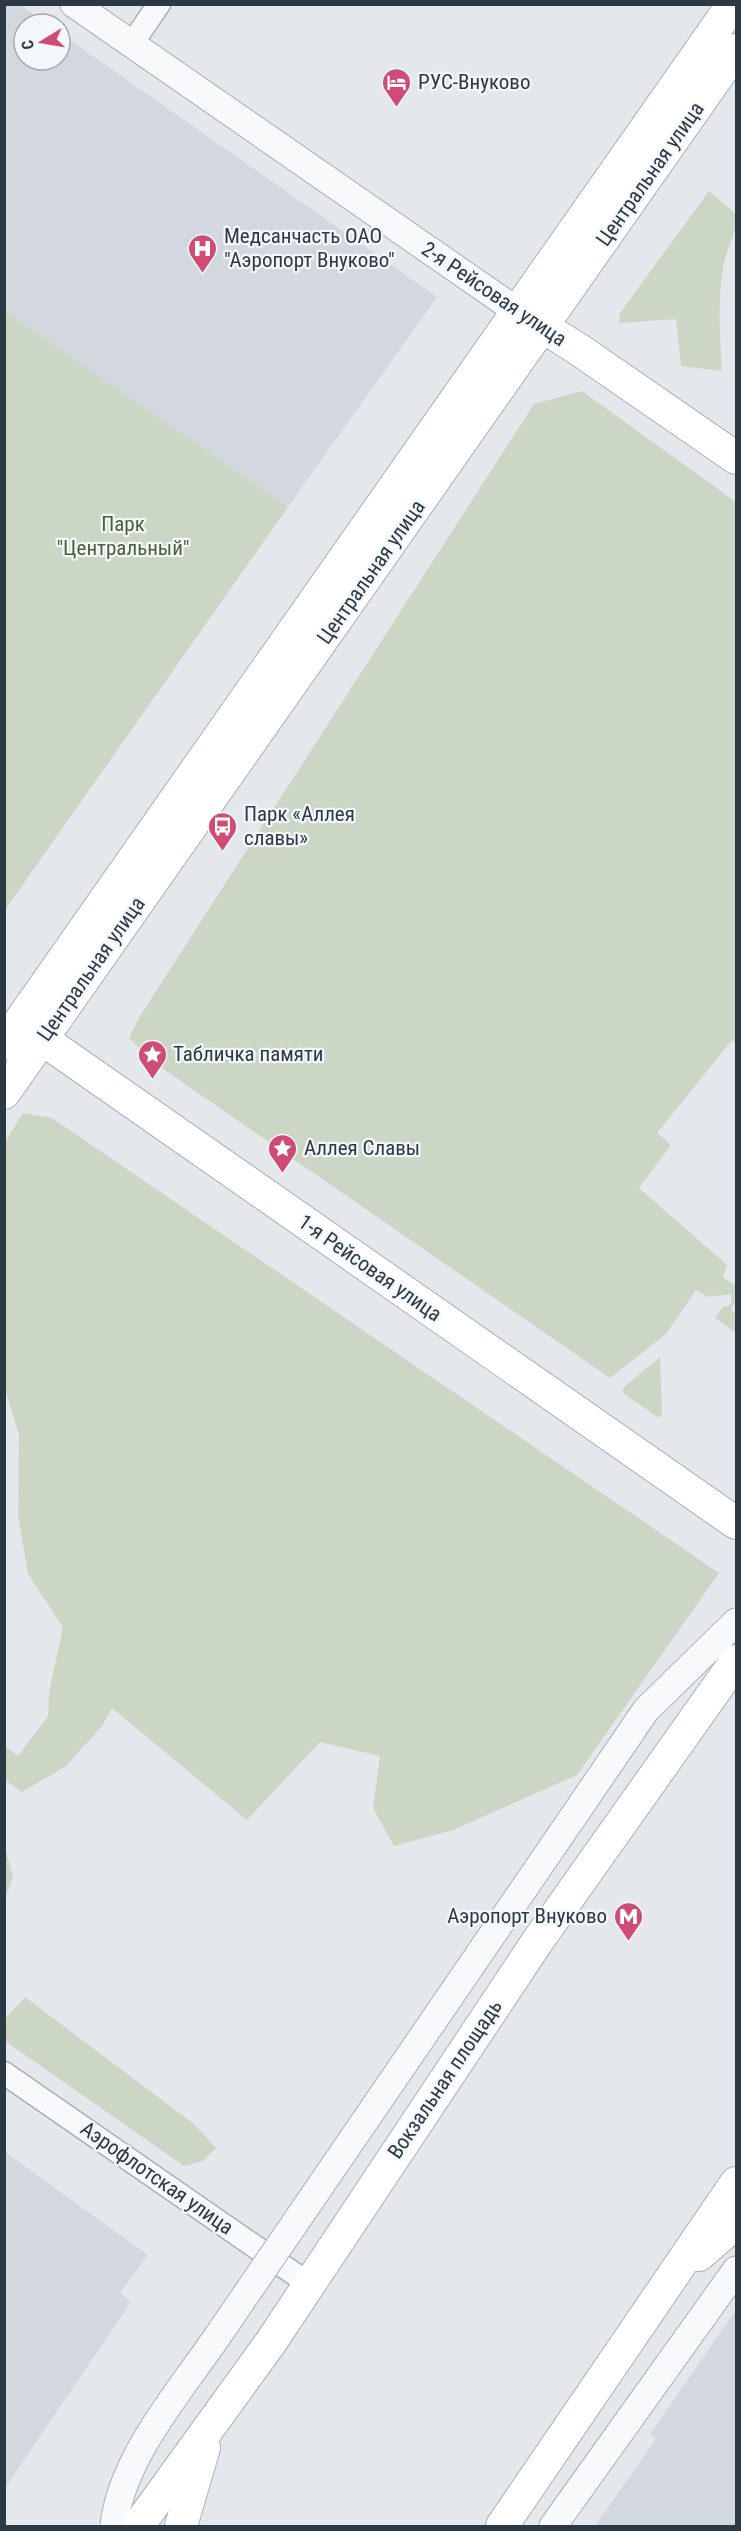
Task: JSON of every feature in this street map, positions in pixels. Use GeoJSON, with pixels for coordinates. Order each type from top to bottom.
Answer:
{"type":"FeatureCollection","features":[{"type":"Feature","properties":{"kind":"main road","name":"Центральная улица"},"geometry":{"type":"LineString","coordinates":[[530,319],[733,4]]}},
{"type":"Feature","properties":{"kind":"main road","name":"Центральная улица"},"geometry":{"type":"LineString","coordinates":[[4,1093],[18,1030],[530,319],[736,50]]}},
{"type":"Feature","properties":{"kind":"main road","name":"2-я Рейсовая улица"},"geometry":{"type":"LineString","coordinates":[[530,319],[736,458]]}},
{"type":"Feature","properties":{"kind":"main road","name":"1-я Рейсовая улица"},"geometry":{"type":"LineString","coordinates":[[18,1030],[736,1523]]}},
{"type":"Feature","properties":{"kind":"main road","name":"Вокзальная площадь"},"geometry":{"type":"LineString","coordinates":[[138,2526],[271,2342],[537,1942],[736,1661]]}},
{"type":"Feature","properties":{"kind":"main road"},"geometry":{"type":"LineString","coordinates":[[502,2526],[736,2183]]}},
{"type":"Feature","properties":{"kind":"main road"},"geometry":{"type":"LineString","coordinates":[[673,2276],[736,2223]]}},
{"type":"Feature","properties":{"kind":"main road"},"geometry":{"type":"LineString","coordinates":[[181,2526],[211,2425]]}},
{"type":"Feature","properties":{"kind":"street","name":"2-я Рейсовая улица"},"geometry":{"type":"LineString","coordinates":[[74,4],[530,319]]}},
{"type":"Feature","properties":{"kind":"street"},"geometry":{"type":"LineString","coordinates":[[131,45],[159,4]]}},
{"type":"Feature","properties":{"kind":"street"},"geometry":{"type":"LineString","coordinates":[[114,2526],[121,2494],[136,2456],[646,1710],[736,1622]]}},
{"type":"Feature","properties":{"kind":"street","name":"Аэрофлотская улица"},"geometry":{"type":"LineString","coordinates":[[4,2073],[309,2284]]}},
{"type":"Feature","properties":{"kind":"street"},"geometry":{"type":"LineString","coordinates":[[553,2526],[736,2270]]}},
{"type":"Feature","properties":{"kind":"shaded area","name":"Медсанчасть ОАО \"Аэропорт Внуково\""},"geometry":{"type":"Polygon","coordinates":[[[5,4],[20,5],[30,12],[12,12],[12,72],[72,72],[72,41],[437,297],[288,507],[5,311],[5,4]]]}},
{"type":"Feature","properties":{"kind":"shaded area"},"geometry":{"type":"Polygon","coordinates":[[[5,2152],[148,2255],[120,2293],[131,2302],[5,2488],[5,2152]]]}},
{"type":"Feature","properties":{"kind":"shaded area"},"geometry":{"type":"Polygon","coordinates":[[[736,2310],[736,2526],[595,2526],[656,2439],[650,2434],[736,2310]]]}},
{"type":"Feature","properties":{"kind":"green space"},"geometry":{"type":"Polygon","coordinates":[[[709,191],[736,214],[734,234],[724,263],[720,290],[722,371],[681,366],[676,319],[619,323],[620,313],[709,191]]]}},
{"type":"Feature","properties":{"kind":"green space","name":"Парк \"Центральный\""},"geometry":{"type":"Polygon","coordinates":[[[5,311],[288,507],[5,910],[5,311]]]}},
{"type":"Feature","properties":{"kind":"green space"},"geometry":{"type":"Polygon","coordinates":[[[582,391],[736,502],[736,1043],[732,1040],[657,1133],[671,1145],[639,1188],[727,1265],[723,1277],[736,1286],[736,1301],[731,1309],[736,1314],[736,1333],[715,1318],[722,1308],[731,1304],[731,1294],[708,1297],[696,1290],[666,1334],[610,1378],[156,1064],[129,1038],[140,1016],[534,404],[582,391]]]}},
{"type":"Feature","properties":{"kind":"green space"},"geometry":{"type":"Polygon","coordinates":[[[23,1113],[52,1118],[719,1573],[577,1775],[453,1830],[394,1846],[373,1808],[380,1756],[320,1742],[247,1820],[112,1708],[102,1726],[66,1766],[22,1792],[5,1780],[5,1746],[18,1756],[48,1716],[49,1693],[63,1627],[28,1574],[18,1516],[19,1434],[4,1386],[5,1142],[23,1113]]]}},
{"type":"Feature","properties":{"kind":"green space"},"geometry":{"type":"Polygon","coordinates":[[[660,1357],[662,1414],[659,1418],[624,1394],[622,1389],[660,1357]]]}},
{"type":"Feature","properties":{"kind":"green space"},"geometry":{"type":"Polygon","coordinates":[[[4,1843],[13,1877],[5,1900],[4,1900],[4,1843]]]}},
{"type":"Feature","properties":{"kind":"green space"},"geometry":{"type":"Polygon","coordinates":[[[25,1997],[194,2124],[216,2148],[203,2161],[184,2166],[5,2041],[5,2019],[25,1997]]]}},
{"type":"Feature","properties":{"kind":"place","name":"РУС-Внуково"},"geometry":{"type":"Point","coordinates":[397,108]}},
{"type":"Feature","properties":{"kind":"place","name":"Медсанчасть ОАО \"Аэропорт Внуково\""},"geometry":{"type":"Point","coordinates":[203,274]}},
{"type":"Feature","properties":{"kind":"place","name":"Парк «Аллея славы»"},"geometry":{"type":"Point","coordinates":[223,852]}},
{"type":"Feature","properties":{"kind":"place","name":"Табличка памяти"},"geometry":{"type":"Point","coordinates":[152,1080]}},
{"type":"Feature","properties":{"kind":"place","name":"Аллея Славы"},"geometry":{"type":"Point","coordinates":[283,1174]}},
{"type":"Feature","properties":{"kind":"place","name":"Аэропорт Внуково"},"geometry":{"type":"Point","coordinates":[628,1942]}}]}
